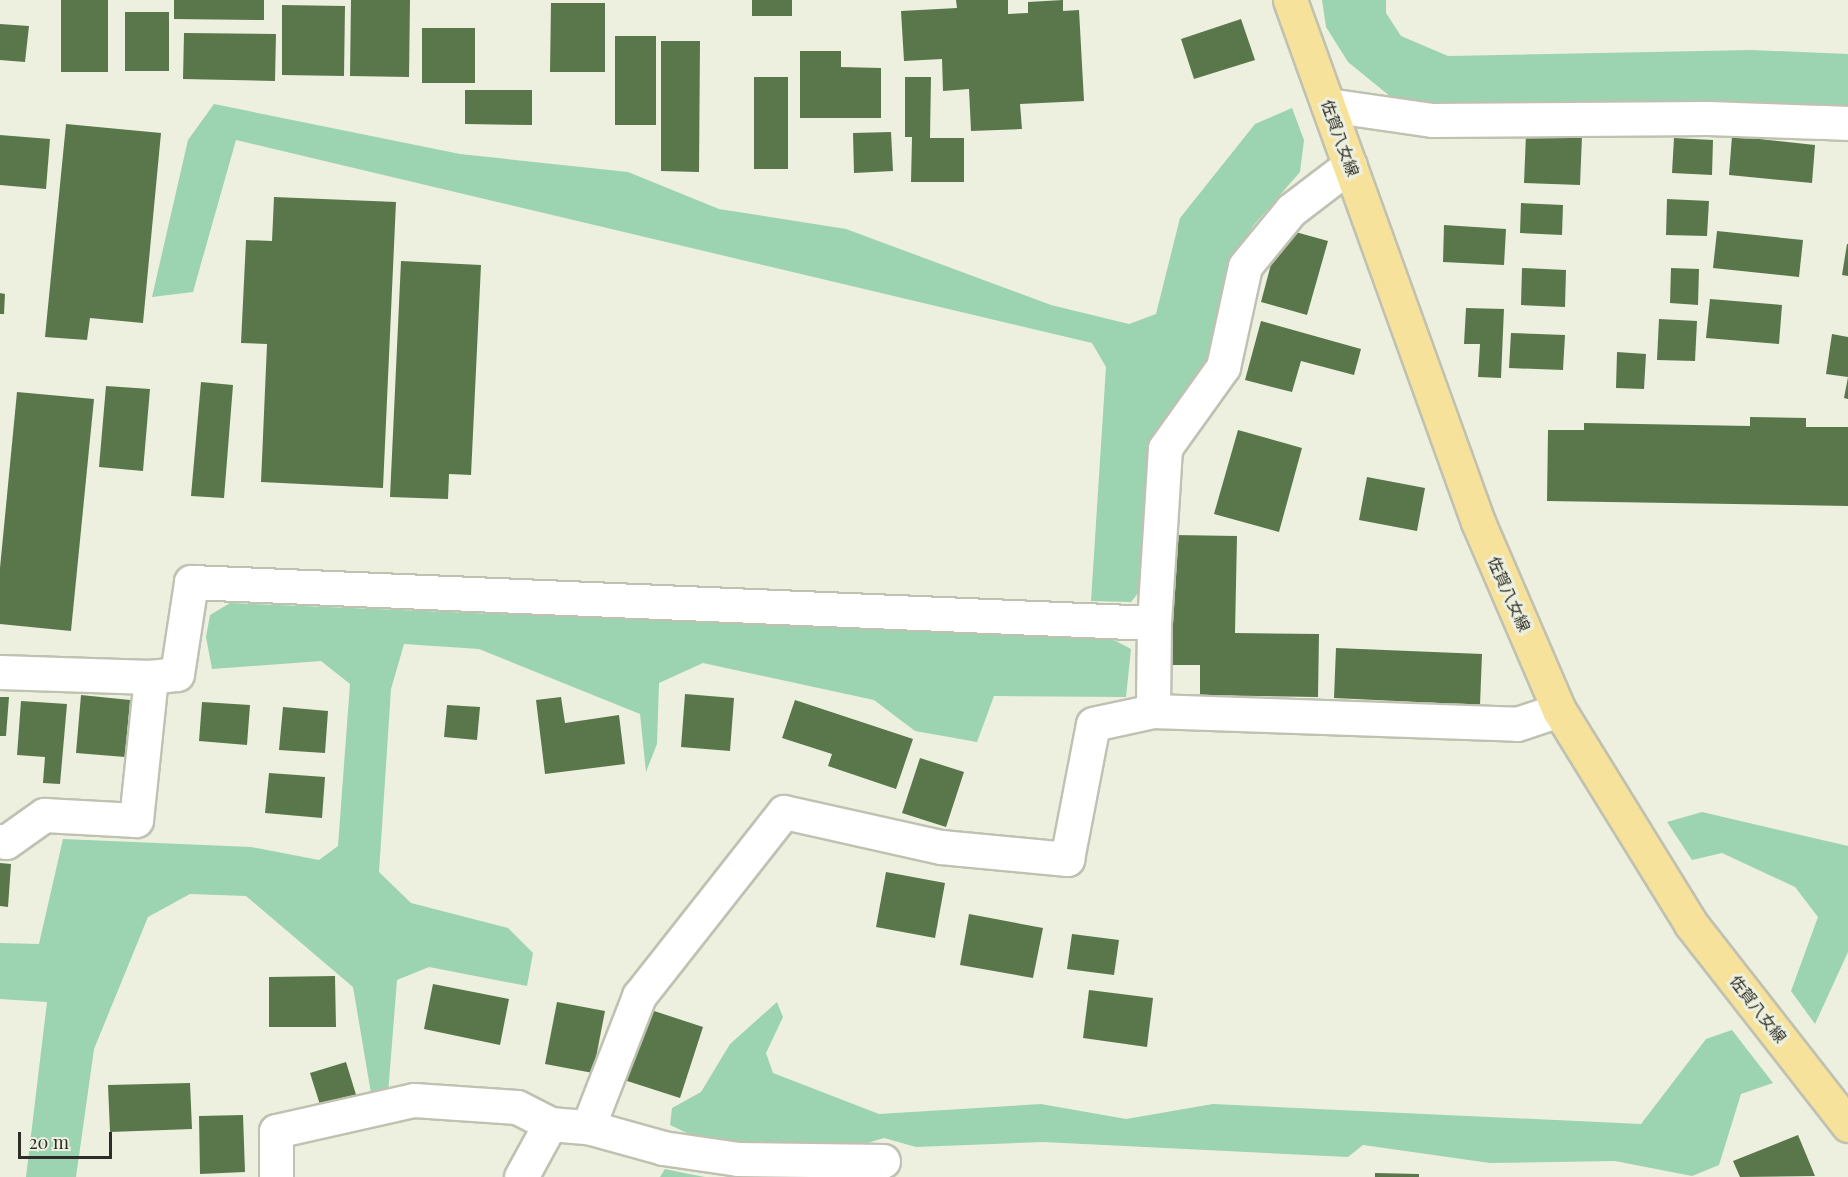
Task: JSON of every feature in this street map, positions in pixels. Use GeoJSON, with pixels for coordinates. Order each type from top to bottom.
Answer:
{"type":"FeatureCollection","features":[{"type":"Feature","properties":{"kind":"main road","name":"佐賀八女線"},"geometry":{"type":"LineString","coordinates":[[1290,0],[1478,522],[1559,710],[1691,924],[1848,1125]]}},
{"type":"Feature","properties":{"kind":"street"},"geometry":{"type":"LineString","coordinates":[[1328,105],[1432,120],[1708,118],[1848,123]]}},
{"type":"Feature","properties":{"kind":"street"},"geometry":{"type":"LineString","coordinates":[[1153,711],[1127,622],[1165,448],[1223,367],[1245,266],[1291,210],[1350,165]]}},
{"type":"Feature","properties":{"kind":"street"},"geometry":{"type":"LineString","coordinates":[[0,672],[151,677],[177,674],[190,582],[1127,622]]}},
{"type":"Feature","properties":{"kind":"street"},"geometry":{"type":"LineString","coordinates":[[0,841],[6,842],[44,815],[136,820],[151,677]]}},
{"type":"Feature","properties":{"kind":"street"},"geometry":{"type":"LineString","coordinates":[[588,1127],[639,996],[784,812],[941,847],[1067,859],[1093,724],[1153,711],[1517,724],[1559,710]]}},
{"type":"Feature","properties":{"kind":"street"},"geometry":{"type":"LineString","coordinates":[[276,1177],[276,1131],[414,1100],[517,1107],[550,1124],[588,1127],[734,1168],[883,1161]]}},
{"type":"Feature","properties":{"kind":"street"},"geometry":{"type":"LineString","coordinates":[[521,1177],[550,1124]]}},
{"type":"Feature","properties":{"kind":"shaded area"},"geometry":{"type":"Polygon","coordinates":[[[1322,0],[1386,0],[1386,13],[1401,36],[1448,56],[1751,50],[1848,54],[1848,110],[1439,108],[1391,97],[1348,62],[1326,27],[1322,0]]]}},
{"type":"Feature","properties":{"kind":"shaded area"},"geometry":{"type":"Polygon","coordinates":[[[214,104],[460,154],[628,172],[719,209],[846,229],[1051,305],[1129,324],[1156,314],[1180,218],[1255,124],[1292,108],[1304,140],[1300,172],[1253,226],[1231,268],[1209,358],[1151,445],[1143,587],[1131,602],[1091,601],[1106,367],[1092,343],[236,140],[193,292],[152,297],[188,140],[214,104]]]}},
{"type":"Feature","properties":{"kind":"shaded area"},"geometry":{"type":"Polygon","coordinates":[[[230,603],[1112,639],[1131,649],[1126,697],[994,696],[977,742],[915,731],[874,700],[703,663],[659,683],[657,744],[646,772],[640,714],[479,649],[404,644],[391,689],[379,872],[411,903],[508,928],[533,953],[527,986],[429,967],[397,980],[388,1094],[372,1099],[353,987],[246,896],[190,894],[148,917],[94,1049],[76,1177],[26,1177],[47,1002],[0,999],[0,943],[39,944],[63,839],[251,847],[319,860],[338,846],[350,684],[321,661],[212,669],[206,637],[210,615],[230,603]]]}},
{"type":"Feature","properties":{"kind":"shaded area"},"geometry":{"type":"Polygon","coordinates":[[[1702,812],[1848,846],[1848,952],[1815,1024],[1791,991],[1818,917],[1795,887],[1722,853],[1692,860],[1667,822],[1702,812]]]}},
{"type":"Feature","properties":{"kind":"shaded area"},"geometry":{"type":"Polygon","coordinates":[[[777,1002],[783,1017],[766,1053],[773,1073],[879,1114],[1041,1104],[1126,1119],[1213,1104],[1641,1124],[1706,1039],[1732,1030],[1773,1083],[1741,1094],[1719,1165],[1692,1176],[1615,1161],[1490,1163],[1363,1145],[1348,1157],[1043,1142],[916,1147],[884,1138],[857,1146],[706,1142],[670,1125],[672,1108],[701,1092],[730,1044],[777,1002]]]}},
{"type":"Feature","properties":{"kind":"shaded area"},"geometry":{"type":"Polygon","coordinates":[[[665,1169],[689,1174],[705,1177],[660,1177],[665,1169]]]}},
{"type":"Feature","properties":{"kind":"building"},"geometry":{"type":"Polygon","coordinates":[[[61,0],[108,0],[108,72],[61,72],[61,0]]]}},
{"type":"Feature","properties":{"kind":"building"},"geometry":{"type":"Polygon","coordinates":[[[174,0],[264,0],[264,20],[174,19],[174,0]]]}},
{"type":"Feature","properties":{"kind":"building"},"geometry":{"type":"Polygon","coordinates":[[[351,0],[410,0],[409,77],[350,76],[351,0]]]}},
{"type":"Feature","properties":{"kind":"building"},"geometry":{"type":"Polygon","coordinates":[[[752,0],[792,0],[792,16],[752,16],[752,0]]]}},
{"type":"Feature","properties":{"kind":"building"},"geometry":{"type":"Polygon","coordinates":[[[956,0],[1008,0],[1008,14],[1028,13],[1028,2],[1063,0],[1063,11],[1079,10],[1084,101],[1020,104],[1022,129],[971,131],[969,89],[943,91],[942,59],[904,61],[901,11],[957,8],[956,0]]]}},
{"type":"Feature","properties":{"kind":"building"},"geometry":{"type":"Polygon","coordinates":[[[551,3],[605,3],[605,72],[550,72],[551,3]]]}},
{"type":"Feature","properties":{"kind":"building"},"geometry":{"type":"Polygon","coordinates":[[[282,5],[345,6],[344,76],[282,75],[282,5]]]}},
{"type":"Feature","properties":{"kind":"building"},"geometry":{"type":"Polygon","coordinates":[[[125,12],[169,12],[169,71],[125,71],[125,12]]]}},
{"type":"Feature","properties":{"kind":"building"},"geometry":{"type":"Polygon","coordinates":[[[1241,19],[1255,60],[1194,79],[1181,39],[1241,19]]]}},
{"type":"Feature","properties":{"kind":"building"},"geometry":{"type":"Polygon","coordinates":[[[0,24],[29,26],[25,62],[0,60],[0,24]]]}},
{"type":"Feature","properties":{"kind":"building"},"geometry":{"type":"Polygon","coordinates":[[[422,28],[475,28],[475,83],[422,83],[422,28]]]}},
{"type":"Feature","properties":{"kind":"building"},"geometry":{"type":"Polygon","coordinates":[[[184,33],[276,34],[275,81],[183,79],[184,33]]]}},
{"type":"Feature","properties":{"kind":"building"},"geometry":{"type":"Polygon","coordinates":[[[615,36],[656,36],[656,125],[615,125],[615,36]]]}},
{"type":"Feature","properties":{"kind":"building"},"geometry":{"type":"Polygon","coordinates":[[[661,41],[700,41],[699,172],[661,171],[661,41]]]}},
{"type":"Feature","properties":{"kind":"building"},"geometry":{"type":"Polygon","coordinates":[[[800,51],[841,51],[841,67],[881,68],[881,118],[800,118],[800,51]]]}},
{"type":"Feature","properties":{"kind":"building"},"geometry":{"type":"Polygon","coordinates":[[[754,77],[788,77],[788,169],[754,169],[754,77]]]}},
{"type":"Feature","properties":{"kind":"building"},"geometry":{"type":"Polygon","coordinates":[[[905,77],[931,77],[930,138],[964,138],[964,182],[911,182],[912,137],[905,137],[905,77]]]}},
{"type":"Feature","properties":{"kind":"building"},"geometry":{"type":"Polygon","coordinates":[[[465,90],[532,90],[532,125],[465,124],[465,90]]]}},
{"type":"Feature","properties":{"kind":"building"},"geometry":{"type":"Polygon","coordinates":[[[66,124],[161,133],[143,323],[90,318],[87,340],[45,337],[66,124]]]}},
{"type":"Feature","properties":{"kind":"building"},"geometry":{"type":"Polygon","coordinates":[[[891,132],[893,171],[854,173],[853,133],[891,132]]]}},
{"type":"Feature","properties":{"kind":"building"},"geometry":{"type":"Polygon","coordinates":[[[1526,134],[1582,136],[1580,185],[1524,183],[1526,134]]]}},
{"type":"Feature","properties":{"kind":"building"},"geometry":{"type":"Polygon","coordinates":[[[0,135],[50,139],[46,189],[0,185],[0,135]]]}},
{"type":"Feature","properties":{"kind":"building"},"geometry":{"type":"Polygon","coordinates":[[[1732,136],[1815,145],[1812,183],[1729,175],[1732,136]]]}},
{"type":"Feature","properties":{"kind":"building"},"geometry":{"type":"Polygon","coordinates":[[[1674,138],[1713,140],[1712,175],[1672,173],[1674,138]]]}},
{"type":"Feature","properties":{"kind":"building"},"geometry":{"type":"Polygon","coordinates":[[[274,197],[396,202],[383,488],[261,482],[267,344],[241,343],[246,240],[272,241],[274,197]]]}},
{"type":"Feature","properties":{"kind":"building"},"geometry":{"type":"Polygon","coordinates":[[[1667,199],[1709,201],[1707,236],[1666,235],[1667,199]]]}},
{"type":"Feature","properties":{"kind":"building"},"geometry":{"type":"Polygon","coordinates":[[[1521,203],[1563,205],[1562,235],[1520,233],[1521,203]]]}},
{"type":"Feature","properties":{"kind":"building"},"geometry":{"type":"Polygon","coordinates":[[[1444,225],[1506,229],[1504,265],[1443,262],[1444,225]]]}},
{"type":"Feature","properties":{"kind":"building"},"geometry":{"type":"Polygon","coordinates":[[[1292,231],[1328,241],[1307,315],[1261,302],[1274,253],[1292,231]]]}},
{"type":"Feature","properties":{"kind":"building"},"geometry":{"type":"Polygon","coordinates":[[[1717,231],[1803,240],[1799,277],[1713,268],[1717,231]]]}},
{"type":"Feature","properties":{"kind":"building"},"geometry":{"type":"Polygon","coordinates":[[[1848,244],[1848,276],[1842,275],[1848,244]]]}},
{"type":"Feature","properties":{"kind":"building"},"geometry":{"type":"Polygon","coordinates":[[[401,261],[481,265],[471,475],[449,474],[448,499],[390,497],[401,261]]]}},
{"type":"Feature","properties":{"kind":"building"},"geometry":{"type":"Polygon","coordinates":[[[1522,268],[1566,270],[1565,307],[1521,305],[1522,268]]]}},
{"type":"Feature","properties":{"kind":"building"},"geometry":{"type":"Polygon","coordinates":[[[1671,268],[1699,269],[1698,305],[1670,303],[1671,268]]]}},
{"type":"Feature","properties":{"kind":"building"},"geometry":{"type":"Polygon","coordinates":[[[0,293],[5,294],[4,314],[0,314],[0,293]]]}},
{"type":"Feature","properties":{"kind":"building"},"geometry":{"type":"Polygon","coordinates":[[[1710,299],[1782,305],[1779,344],[1706,338],[1710,299]]]}},
{"type":"Feature","properties":{"kind":"building"},"geometry":{"type":"Polygon","coordinates":[[[1466,308],[1504,309],[1501,378],[1478,377],[1480,344],[1464,344],[1466,308]]]}},
{"type":"Feature","properties":{"kind":"building"},"geometry":{"type":"Polygon","coordinates":[[[1659,319],[1697,321],[1695,361],[1657,360],[1659,319]]]}},
{"type":"Feature","properties":{"kind":"building"},"geometry":{"type":"Polygon","coordinates":[[[1261,321],[1361,349],[1354,375],[1301,361],[1292,392],[1245,380],[1261,321]]]}},
{"type":"Feature","properties":{"kind":"building"},"geometry":{"type":"Polygon","coordinates":[[[1511,333],[1565,335],[1563,370],[1509,368],[1511,333]]]}},
{"type":"Feature","properties":{"kind":"building"},"geometry":{"type":"Polygon","coordinates":[[[1832,334],[1848,337],[1848,377],[1826,374],[1832,334]]]}},
{"type":"Feature","properties":{"kind":"building"},"geometry":{"type":"Polygon","coordinates":[[[1617,352],[1646,354],[1644,389],[1616,388],[1617,352]]]}},
{"type":"Feature","properties":{"kind":"building"},"geometry":{"type":"Polygon","coordinates":[[[1848,377],[1848,399],[1844,398],[1848,377]]]}},
{"type":"Feature","properties":{"kind":"building"},"geometry":{"type":"Polygon","coordinates":[[[201,382],[233,385],[224,498],[191,496],[201,382]]]}},
{"type":"Feature","properties":{"kind":"building"},"geometry":{"type":"Polygon","coordinates":[[[106,386],[150,389],[143,471],[99,467],[106,386]]]}},
{"type":"Feature","properties":{"kind":"building"},"geometry":{"type":"Polygon","coordinates":[[[17,392],[94,399],[71,631],[0,624],[0,568],[17,392]]]}},
{"type":"Feature","properties":{"kind":"building"},"geometry":{"type":"Polygon","coordinates":[[[1750,417],[1806,418],[1806,427],[1848,427],[1848,506],[1547,501],[1548,430],[1584,430],[1584,423],[1750,426],[1750,417]]]}},
{"type":"Feature","properties":{"kind":"building"},"geometry":{"type":"Polygon","coordinates":[[[1238,430],[1302,448],[1279,532],[1214,514],[1238,430]]]}},
{"type":"Feature","properties":{"kind":"building"},"geometry":{"type":"Polygon","coordinates":[[[1367,477],[1425,488],[1417,531],[1359,520],[1367,477]]]}},
{"type":"Feature","properties":{"kind":"building"},"geometry":{"type":"Polygon","coordinates":[[[1174,535],[1237,536],[1235,633],[1319,634],[1318,697],[1200,695],[1200,665],[1172,665],[1174,535]]]}},
{"type":"Feature","properties":{"kind":"building"},"geometry":{"type":"Polygon","coordinates":[[[1336,648],[1482,654],[1480,705],[1334,698],[1336,648]]]}},
{"type":"Feature","properties":{"kind":"building"},"geometry":{"type":"Polygon","coordinates":[[[685,694],[734,698],[730,751],[681,747],[685,694]]]}},
{"type":"Feature","properties":{"kind":"building"},"geometry":{"type":"Polygon","coordinates":[[[81,695],[130,700],[125,757],[76,753],[81,695]]]}},
{"type":"Feature","properties":{"kind":"building"},"geometry":{"type":"Polygon","coordinates":[[[0,697],[9,697],[6,736],[0,736],[0,697]]]}},
{"type":"Feature","properties":{"kind":"building"},"geometry":{"type":"Polygon","coordinates":[[[561,697],[565,723],[619,715],[625,764],[545,774],[536,700],[561,697]]]}},
{"type":"Feature","properties":{"kind":"building"},"geometry":{"type":"Polygon","coordinates":[[[795,700],[913,739],[896,789],[828,766],[832,754],[782,738],[795,700]]]}},
{"type":"Feature","properties":{"kind":"building"},"geometry":{"type":"Polygon","coordinates":[[[21,701],[67,704],[60,784],[43,783],[45,757],[17,755],[21,701]]]}},
{"type":"Feature","properties":{"kind":"building"},"geometry":{"type":"Polygon","coordinates":[[[202,702],[250,705],[247,745],[199,741],[202,702]]]}},
{"type":"Feature","properties":{"kind":"building"},"geometry":{"type":"Polygon","coordinates":[[[447,705],[480,707],[477,740],[444,737],[447,705]]]}},
{"type":"Feature","properties":{"kind":"building"},"geometry":{"type":"Polygon","coordinates":[[[283,707],[328,711],[325,753],[279,750],[283,707]]]}},
{"type":"Feature","properties":{"kind":"building"},"geometry":{"type":"Polygon","coordinates":[[[920,758],[964,772],[946,827],[902,813],[920,758]]]}},
{"type":"Feature","properties":{"kind":"building"},"geometry":{"type":"Polygon","coordinates":[[[269,773],[325,777],[322,818],[265,813],[269,773]]]}},
{"type":"Feature","properties":{"kind":"building"},"geometry":{"type":"Polygon","coordinates":[[[0,863],[11,864],[8,907],[0,906],[0,863]]]}},
{"type":"Feature","properties":{"kind":"building"},"geometry":{"type":"Polygon","coordinates":[[[886,872],[945,883],[935,938],[876,927],[886,872]]]}},
{"type":"Feature","properties":{"kind":"building"},"geometry":{"type":"Polygon","coordinates":[[[969,914],[1043,928],[1033,978],[960,965],[969,914]]]}},
{"type":"Feature","properties":{"kind":"building"},"geometry":{"type":"Polygon","coordinates":[[[1072,934],[1119,940],[1114,975],[1067,969],[1072,934]]]}},
{"type":"Feature","properties":{"kind":"building"},"geometry":{"type":"Polygon","coordinates":[[[335,976],[336,1027],[269,1027],[269,977],[335,976]]]}},
{"type":"Feature","properties":{"kind":"building"},"geometry":{"type":"Polygon","coordinates":[[[433,984],[509,999],[500,1045],[424,1029],[433,984]]]}},
{"type":"Feature","properties":{"kind":"building"},"geometry":{"type":"Polygon","coordinates":[[[1089,990],[1153,998],[1147,1047],[1083,1038],[1089,990]]]}},
{"type":"Feature","properties":{"kind":"building"},"geometry":{"type":"Polygon","coordinates":[[[557,1002],[605,1011],[593,1073],[545,1064],[557,1002]]]}},
{"type":"Feature","properties":{"kind":"building"},"geometry":{"type":"Polygon","coordinates":[[[645,1008],[703,1027],[680,1098],[621,1079],[645,1008]]]}},
{"type":"Feature","properties":{"kind":"building"},"geometry":{"type":"Polygon","coordinates":[[[346,1062],[357,1098],[321,1108],[310,1073],[346,1062]]]}},
{"type":"Feature","properties":{"kind":"building"},"geometry":{"type":"Polygon","coordinates":[[[190,1083],[192,1129],[110,1132],[108,1085],[190,1083]]]}},
{"type":"Feature","properties":{"kind":"building"},"geometry":{"type":"Polygon","coordinates":[[[243,1115],[245,1172],[200,1174],[199,1116],[243,1115]]]}},
{"type":"Feature","properties":{"kind":"building"},"geometry":{"type":"Polygon","coordinates":[[[1798,1135],[1815,1176],[1740,1177],[1733,1161],[1798,1135]]]}},
{"type":"Feature","properties":{"kind":"building"},"geometry":{"type":"Polygon","coordinates":[[[1375,1173],[1419,1174],[1419,1177],[1375,1177],[1375,1173]]]}}]}
